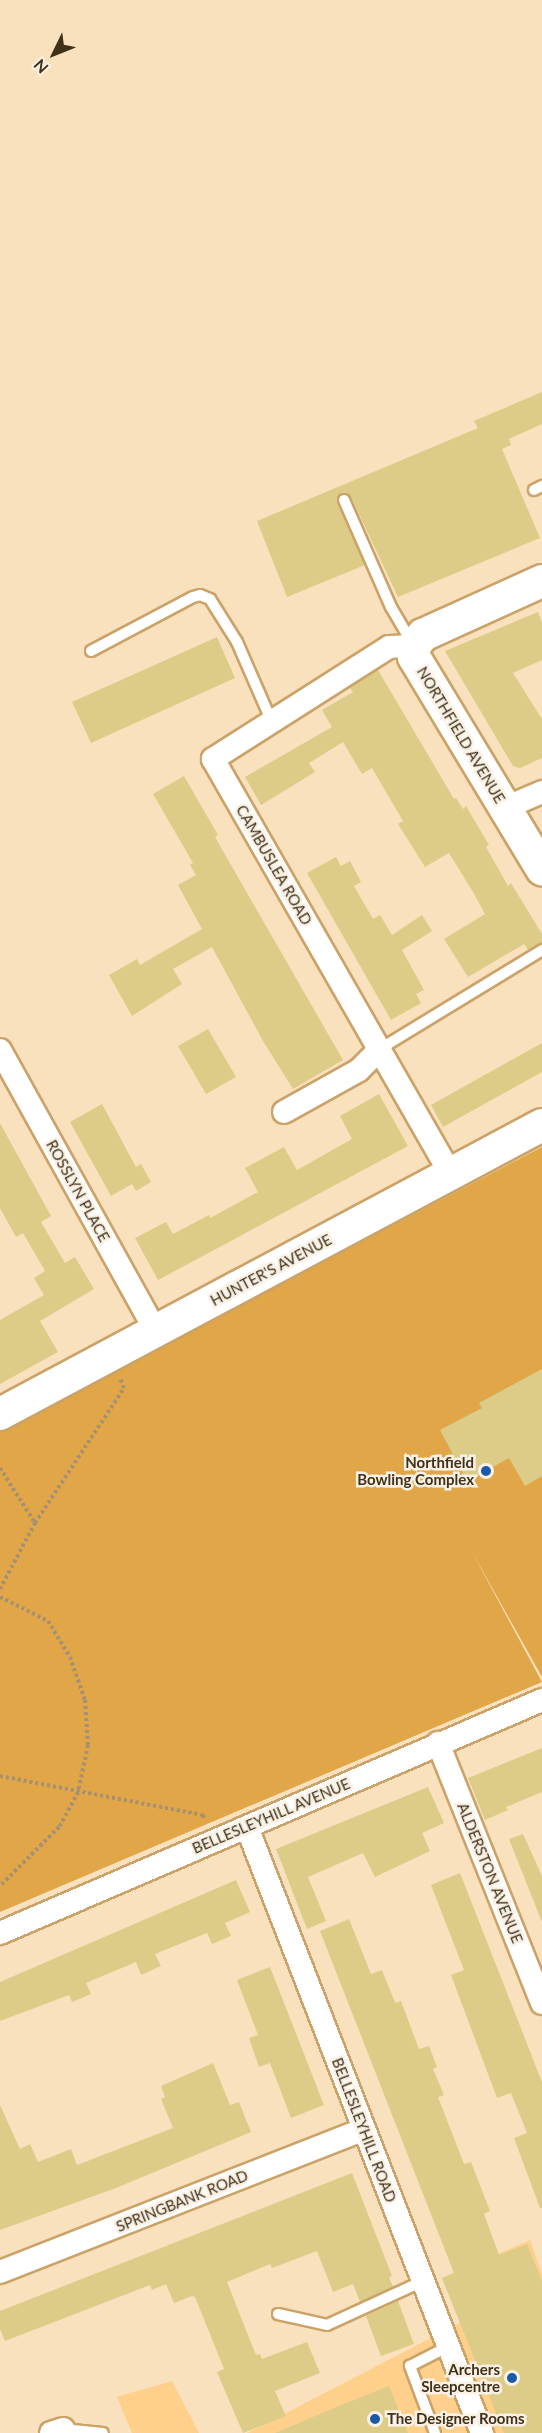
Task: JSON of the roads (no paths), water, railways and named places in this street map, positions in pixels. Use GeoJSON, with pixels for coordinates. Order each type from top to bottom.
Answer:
{"type":"FeatureCollection","features":[{"type":"Feature","properties":{"kind":"street"},"geometry":{"type":"LineString","coordinates":[[414,646],[423,635],[438,626],[542,581]]}},
{"type":"Feature","properties":{"kind":"street","name":"CAMBUSLEA ROAD"},"geometry":{"type":"LineString","coordinates":[[414,646],[389,646],[269,717],[213,759],[451,1175]]}},
{"type":"Feature","properties":{"kind":"street","name":"NORTHFIELD AVENUE"},"geometry":{"type":"LineString","coordinates":[[414,646],[414,657],[423,674],[542,869]]}},
{"type":"Feature","properties":{"kind":"street"},"geometry":{"type":"LineString","coordinates":[[505,808],[542,792]]}},
{"type":"Feature","properties":{"kind":"street"},"geometry":{"type":"LineString","coordinates":[[284,1112],[359,1070],[380,1049]]}},
{"type":"Feature","properties":{"kind":"street","name":"ROSSLYN PLACE"},"geometry":{"type":"LineString","coordinates":[[0,1050],[156,1332]]}},
{"type":"Feature","properties":{"kind":"street","name":"HUNTER'S AVENUE"},"geometry":{"type":"LineString","coordinates":[[0,1414],[542,1125]]}},
{"type":"Feature","properties":{"kind":"street","name":"BELLESLEYHILL AVENUE"},"geometry":{"type":"LineString","coordinates":[[0,1933],[542,1700]]}},
{"type":"Feature","properties":{"kind":"street","name":"ALDERSTON AVENUE"},"geometry":{"type":"LineString","coordinates":[[438,1743],[542,2000]]}},
{"type":"Feature","properties":{"kind":"street","name":"BELLESLEYHILL ROAD"},"geometry":{"type":"LineString","coordinates":[[247,1827],[482,2433]]}},
{"type":"Feature","properties":{"kind":"street","name":"SPRINGBANK ROAD"},"geometry":{"type":"LineString","coordinates":[[0,2272],[364,2129]]}},
{"type":"Feature","properties":{"kind":"lane","name":"NORTHFIELD AVENUE"},"geometry":{"type":"LineString","coordinates":[[344,500],[391,607],[414,646]]}},
{"type":"Feature","properties":{"kind":"lane"},"geometry":{"type":"LineString","coordinates":[[91,651],[200,595],[210,599],[216,606],[237,642],[269,717]]}},
{"type":"Feature","properties":{"kind":"lane"},"geometry":{"type":"LineString","coordinates":[[380,1049],[542,950]]}},
{"type":"Feature","properties":{"kind":"lane"},"geometry":{"type":"LineString","coordinates":[[278,2314],[327,2325],[423,2281]]}},
{"type":"Feature","properties":{"kind":"lane"},"geometry":{"type":"LineString","coordinates":[[435,2433],[410,2366],[448,2346]]}},
{"type":"Feature","properties":{"kind":"lane"},"geometry":{"type":"LineString","coordinates":[[57,2431],[103,2433]]}},
{"type":"Feature","properties":{"kind":"place","name":"Northfield Bowling Complex"},"geometry":{"type":"Point","coordinates":[486,1471]}},
{"type":"Feature","properties":{"kind":"place","name":"Archers Sleepcentre"},"geometry":{"type":"Point","coordinates":[512,2378]}},
{"type":"Feature","properties":{"kind":"place","name":"The Designer Rooms"},"geometry":{"type":"Point","coordinates":[375,2419]}}]}
